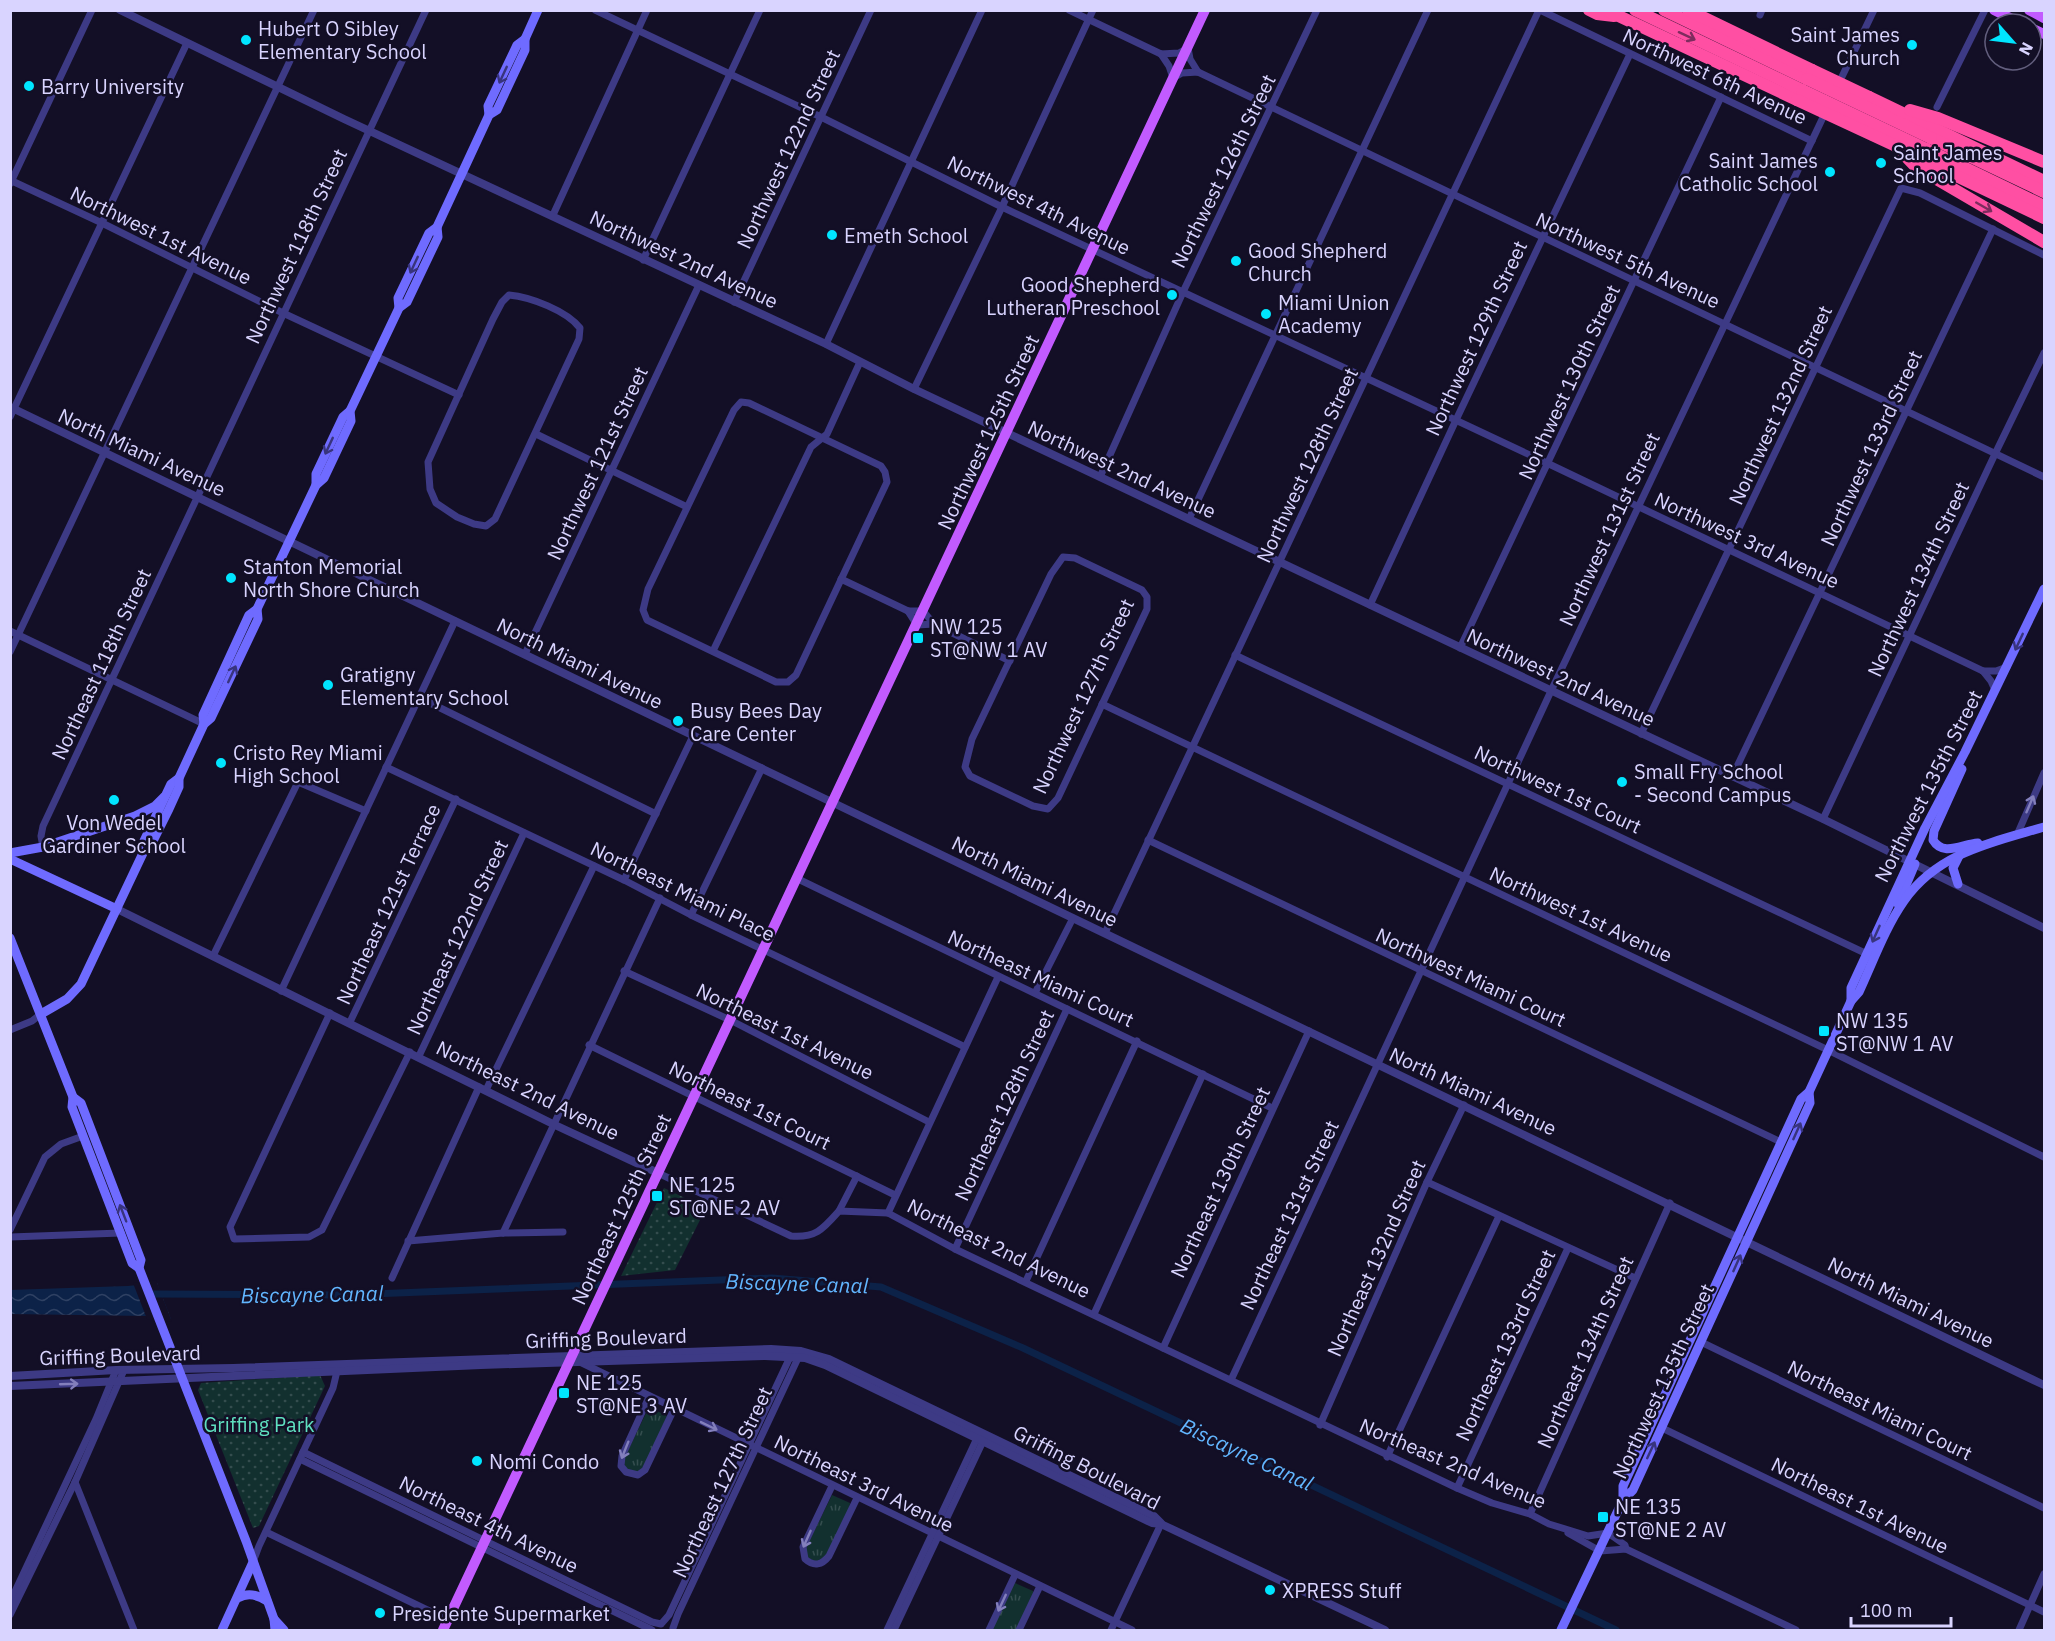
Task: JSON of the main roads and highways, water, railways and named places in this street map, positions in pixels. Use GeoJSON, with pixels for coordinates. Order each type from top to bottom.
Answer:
{"type":"FeatureCollection","features":[{"type":"Feature","properties":{"kind":"highway"},"geometry":{"type":"LineString","coordinates":[[1589,10],[1597,14],[1618,17]]}},
{"type":"Feature","properties":{"kind":"highway"},"geometry":{"type":"LineString","coordinates":[[1606,10],[1618,17],[1805,85],[1869,97],[2044,218]]}},
{"type":"Feature","properties":{"kind":"highway"},"geometry":{"type":"LineString","coordinates":[[1635,10],[1929,138],[2044,192]]}},
{"type":"Feature","properties":{"kind":"highway"},"geometry":{"type":"LineString","coordinates":[[1664,10],[1805,85]]}},
{"type":"Feature","properties":{"kind":"highway"},"geometry":{"type":"LineString","coordinates":[[1688,10],[1896,146],[1929,138],[2044,162]]}},
{"type":"Feature","properties":{"kind":"highway"},"geometry":{"type":"LineString","coordinates":[[1929,138],[2044,181]]}},
{"type":"Feature","properties":{"kind":"highway"},"geometry":{"type":"LineString","coordinates":[[1929,138],[2044,206]]}},
{"type":"Feature","properties":{"kind":"highway"},"geometry":{"type":"LineString","coordinates":[[1929,138],[2044,242]]}},
{"type":"Feature","properties":{"kind":"main road"},"geometry":{"type":"LineString","coordinates":[[144,851],[144,841],[164,797],[171,783],[178,778],[204,724],[211,718],[258,619],[257,609],[316,485],[316,474],[343,417],[351,411],[399,308],[406,302],[438,237],[437,227],[489,115],[497,110],[525,50],[525,39],[538,10]]}},
{"type":"Feature","properties":{"kind":"main road","name":"Northwest 125th Street"},"geometry":{"type":"LineString","coordinates":[[833,803],[1205,10]]}},
{"type":"Feature","properties":{"kind":"main road"},"geometry":{"type":"LineString","coordinates":[[2029,10],[2044,18]]}},
{"type":"Feature","properties":{"kind":"main road","name":"Northwest 135th Street"},"geometry":{"type":"LineString","coordinates":[[1851,1001],[1851,988],[2044,589]]}},
{"type":"Feature","properties":{"kind":"main road"},"geometry":{"type":"LineString","coordinates":[[1965,752],[1960,774],[1934,831],[1933,840],[1939,848],[1946,850],[2042,830]]}},
{"type":"Feature","properties":{"kind":"main road"},"geometry":{"type":"LineString","coordinates":[[41,1014],[67,999],[78,989],[144,851],[151,845],[169,809],[179,787],[178,778]]}},
{"type":"Feature","properties":{"kind":"main road"},"geometry":{"type":"LineString","coordinates":[[10,853],[43,847],[135,816],[155,806],[164,797]]}},
{"type":"Feature","properties":{"kind":"main road","name":"Northeast 125th Street"},"geometry":{"type":"LineString","coordinates":[[446,1625],[575,1360],[598,1301],[693,1096],[732,1021],[762,949],[833,803]]}},
{"type":"Feature","properties":{"kind":"main road","name":"Northwest 135th Street"},"geometry":{"type":"LineString","coordinates":[[1623,1500],[1623,1486],[1780,1142],[1801,1099],[1809,1092],[1851,1001],[1859,992],[1896,915],[1915,887],[1932,872],[1960,854],[1991,842]]}},
{"type":"Feature","properties":{"kind":"main road"},"geometry":{"type":"LineString","coordinates":[[1958,884],[1953,868],[1960,854]]}},
{"type":"Feature","properties":{"kind":"main road","name":"Northeast 2nd Avenue"},"geometry":{"type":"LineString","coordinates":[[10,859],[117,909]]}},
{"type":"Feature","properties":{"kind":"main road"},"geometry":{"type":"LineString","coordinates":[[1896,915],[1898,901],[1912,863]]}},
{"type":"Feature","properties":{"kind":"main road"},"geometry":{"type":"LineString","coordinates":[[11,941],[73,1097],[72,1107],[132,1263],[139,1268],[253,1562],[274,1619],[275,1630]]}},
{"type":"Feature","properties":{"kind":"main road","name":"Northwest 135th Street"},"geometry":{"type":"LineString","coordinates":[[1623,1500],[1633,1491],[1773,1185],[1810,1103],[1809,1092]]}},
{"type":"Feature","properties":{"kind":"main road"},"geometry":{"type":"LineString","coordinates":[[73,1097],[81,1103],[141,1260],[139,1268]]}},
{"type":"Feature","properties":{"kind":"main road"},"geometry":{"type":"LineString","coordinates":[[1773,1185],[1773,1173],[1784,1148],[1780,1142]]}},
{"type":"Feature","properties":{"kind":"main road"},"geometry":{"type":"LineString","coordinates":[[1562,1630],[1623,1500]]}},
{"type":"Feature","properties":{"kind":"main road"},"geometry":{"type":"LineString","coordinates":[[222,1630],[253,1562]]}},
{"type":"Feature","properties":{"kind":"main road"},"geometry":{"type":"LineString","coordinates":[[238,1598],[249,1594],[267,1601]]}},
{"type":"Feature","properties":{"kind":"main road"},"geometry":{"type":"LineString","coordinates":[[274,1619],[284,1630]]}},
{"type":"Feature","properties":{"kind":"water"},"geometry":{"type":"Polygon","coordinates":[[[157,1283],[171,1319],[146,1316],[11,1314],[10,1290],[157,1283]]]}},
{"type":"Feature","properties":{"kind":"waterway","name":"Biscayne Canal"},"geometry":{"type":"LineString","coordinates":[[154,1294],[347,1295],[772,1278],[881,1287],[1023,1348],[1616,1630]]}},
{"type":"Feature","properties":{"kind":"place","name":"Hubert O Sibley Elementary School"},"geometry":{"type":"Point","coordinates":[246,40]}},
{"type":"Feature","properties":{"kind":"place","name":"Saint James Church"},"geometry":{"type":"Point","coordinates":[1912,45]}},
{"type":"Feature","properties":{"kind":"place","name":"Barry University"},"geometry":{"type":"Point","coordinates":[29,86]}},
{"type":"Feature","properties":{"kind":"place","name":"Saint James School"},"geometry":{"type":"Point","coordinates":[1881,163]}},
{"type":"Feature","properties":{"kind":"place","name":"Saint James Catholic School"},"geometry":{"type":"Point","coordinates":[1830,172]}},
{"type":"Feature","properties":{"kind":"place","name":"Emeth School"},"geometry":{"type":"Point","coordinates":[832,235]}},
{"type":"Feature","properties":{"kind":"place","name":"Good Shepherd Church"},"geometry":{"type":"Point","coordinates":[1236,261]}},
{"type":"Feature","properties":{"kind":"place","name":"Good Shepherd Lutheran Preschool"},"geometry":{"type":"Point","coordinates":[1172,295]}},
{"type":"Feature","properties":{"kind":"place","name":"Miami Union Academy"},"geometry":{"type":"Point","coordinates":[1266,314]}},
{"type":"Feature","properties":{"kind":"place","name":"Stanton Memorial North Shore Church"},"geometry":{"type":"Point","coordinates":[231,578]}},
{"type":"Feature","properties":{"kind":"place","name":"NW 125 ST@NW 1 AV"},"geometry":{"type":"Point","coordinates":[918,638]}},
{"type":"Feature","properties":{"kind":"place","name":"Gratigny Elementary School"},"geometry":{"type":"Point","coordinates":[328,685]}},
{"type":"Feature","properties":{"kind":"place","name":"Busy Bees Day Care Center"},"geometry":{"type":"Point","coordinates":[678,721]}},
{"type":"Feature","properties":{"kind":"place","name":"Cristo Rey Miami High School"},"geometry":{"type":"Point","coordinates":[221,763]}},
{"type":"Feature","properties":{"kind":"place","name":"Small Fry School - Second Campus"},"geometry":{"type":"Point","coordinates":[1622,782]}},
{"type":"Feature","properties":{"kind":"place","name":"Von Wedel Gardiner School"},"geometry":{"type":"Point","coordinates":[114,800]}},
{"type":"Feature","properties":{"kind":"place","name":"NW 135 ST@NW 1 AV"},"geometry":{"type":"Point","coordinates":[1824,1031]}},
{"type":"Feature","properties":{"kind":"place","name":"NE 125 ST@NE 2 AV"},"geometry":{"type":"Point","coordinates":[657,1196]}},
{"type":"Feature","properties":{"kind":"place","name":"NE 125 ST@NE 3 AV"},"geometry":{"type":"Point","coordinates":[564,1393]}},
{"type":"Feature","properties":{"kind":"place","name":"Nomi Condo"},"geometry":{"type":"Point","coordinates":[477,1461]}},
{"type":"Feature","properties":{"kind":"place","name":"NE 135 ST@NE 2 AV"},"geometry":{"type":"Point","coordinates":[1603,1517]}},
{"type":"Feature","properties":{"kind":"place","name":"XPRESS Stuff"},"geometry":{"type":"Point","coordinates":[1270,1590]}},
{"type":"Feature","properties":{"kind":"place","name":"Presidente Supermarket"},"geometry":{"type":"Point","coordinates":[380,1613]}},
{"type":"Feature","properties":{"kind":"park label","name":"Griffing Park"},"geometry":{"type":"Point","coordinates":[259,1424]}}]}
